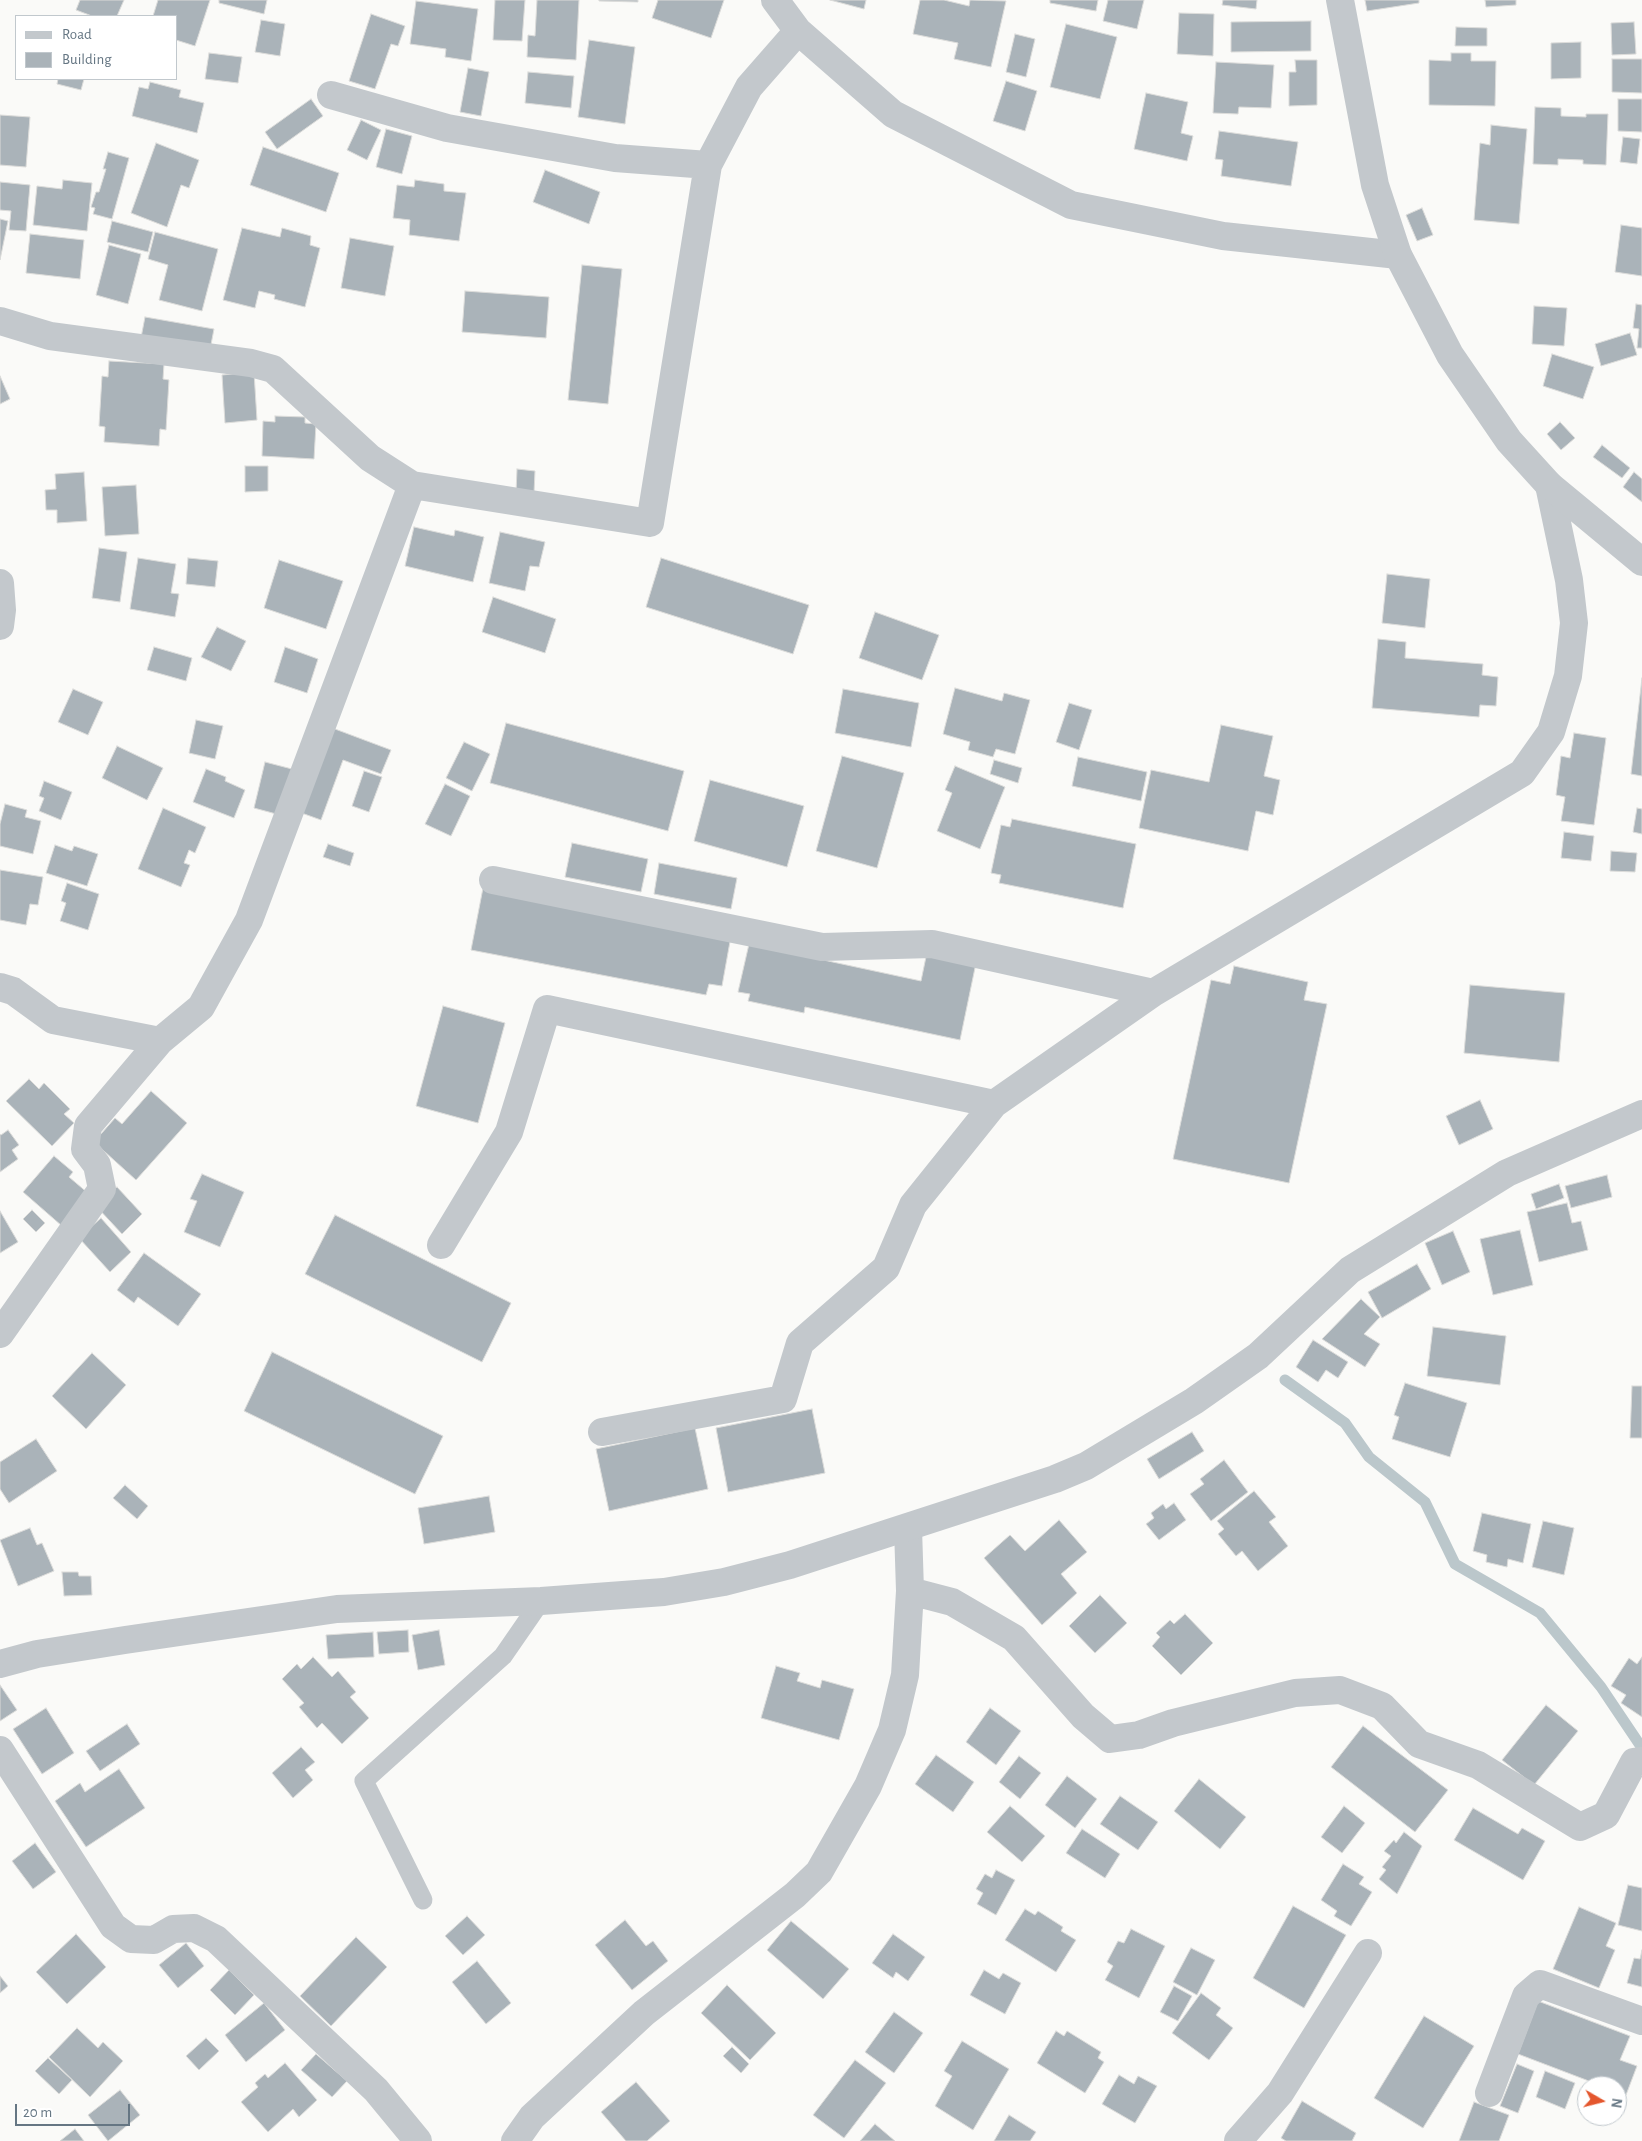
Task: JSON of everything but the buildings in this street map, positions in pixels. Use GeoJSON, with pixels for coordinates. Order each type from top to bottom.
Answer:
{"type":"FeatureCollection","features":[{"type":"Feature","properties":{"kind":"street"},"geometry":{"type":"LineString","coordinates":[[775,0],[798,31],[893,114],[1071,205],[1223,236],[1398,255]]}},
{"type":"Feature","properties":{"kind":"street"},"geometry":{"type":"LineString","coordinates":[[1340,0],[1374,185],[1398,255],[1450,356],[1509,441],[1549,485],[1642,562]]}},
{"type":"Feature","properties":{"kind":"street"},"geometry":{"type":"LineString","coordinates":[[0,321],[50,336],[251,363],[273,369],[370,458],[412,486],[650,523],[708,165],[749,87],[798,31]]}},
{"type":"Feature","properties":{"kind":"street"},"geometry":{"type":"LineString","coordinates":[[331,95],[447,128],[615,158],[708,165]]}},
{"type":"Feature","properties":{"kind":"street"},"geometry":{"type":"LineString","coordinates":[[602,1432],[784,1399],[800,1343],[886,1268],[913,1205],[994,1104],[1153,993],[1522,773],[1551,732],[1568,676],[1574,623],[1569,580],[1549,485]]}},
{"type":"Feature","properties":{"kind":"street"},"geometry":{"type":"LineString","coordinates":[[0,1334],[102,1189],[97,1165],[85,1149],[88,1126],[160,1041],[201,1006],[250,920],[412,486]]}},
{"type":"Feature","properties":{"kind":"street"},"geometry":{"type":"LineString","coordinates":[[0,583],[2,610],[0,626]]}},
{"type":"Feature","properties":{"kind":"street"},"geometry":{"type":"LineString","coordinates":[[493,880],[822,947],[932,944],[1153,993]]}},
{"type":"Feature","properties":{"kind":"street"},"geometry":{"type":"LineString","coordinates":[[0,987],[14,991],[53,1020],[160,1041]]}},
{"type":"Feature","properties":{"kind":"street"},"geometry":{"type":"LineString","coordinates":[[441,1245],[509,1132],[547,1009],[994,1104]]}},
{"type":"Feature","properties":{"kind":"street"},"geometry":{"type":"LineString","coordinates":[[0,1664],[37,1654],[337,1609],[541,1601],[664,1592],[724,1582],[790,1565],[1055,1479],[1086,1466],[1194,1401],[1258,1356],[1350,1270],[1507,1173],[1642,1114]]}},
{"type":"Feature","properties":{"kind":"street"},"geometry":{"type":"LineString","coordinates":[[515,2141],[532,2117],[644,2013],[796,1895],[819,1872],[868,1786],[892,1730],[905,1675],[910,1591],[908,1528]]}},
{"type":"Feature","properties":{"kind":"street"},"geometry":{"type":"LineString","coordinates":[[910,1591],[952,1602],[1014,1638],[1083,1716],[1110,1739],[1139,1735],[1172,1723],[1295,1693],[1340,1690],[1382,1706],[1419,1744],[1478,1765],[1580,1827],[1606,1815],[1634,1762],[1642,1761]]}},
{"type":"Feature","properties":{"kind":"street"},"geometry":{"type":"LineString","coordinates":[[0,1750],[113,1926],[131,1939],[154,1940],[173,1928],[194,1928],[216,1939],[376,2090],[418,2141]]}},
{"type":"Feature","properties":{"kind":"street"},"geometry":{"type":"LineString","coordinates":[[1238,2141],[1280,2093],[1368,1953]]}},
{"type":"Feature","properties":{"kind":"street"},"geometry":{"type":"LineString","coordinates":[[1489,2093],[1526,1996],[1540,1984],[1642,2021]]}},
{"type":"Feature","properties":{"kind":"lane"},"geometry":{"type":"LineString","coordinates":[[423,1900],[364,1781],[503,1656],[541,1601]]}},
{"type":"Feature","properties":{"kind":"waterway"},"geometry":{"type":"LineString","coordinates":[[1285,1380],[1345,1423],[1369,1457],[1425,1502],[1455,1564],[1540,1613],[1601,1687],[1642,1748]]}}]}
